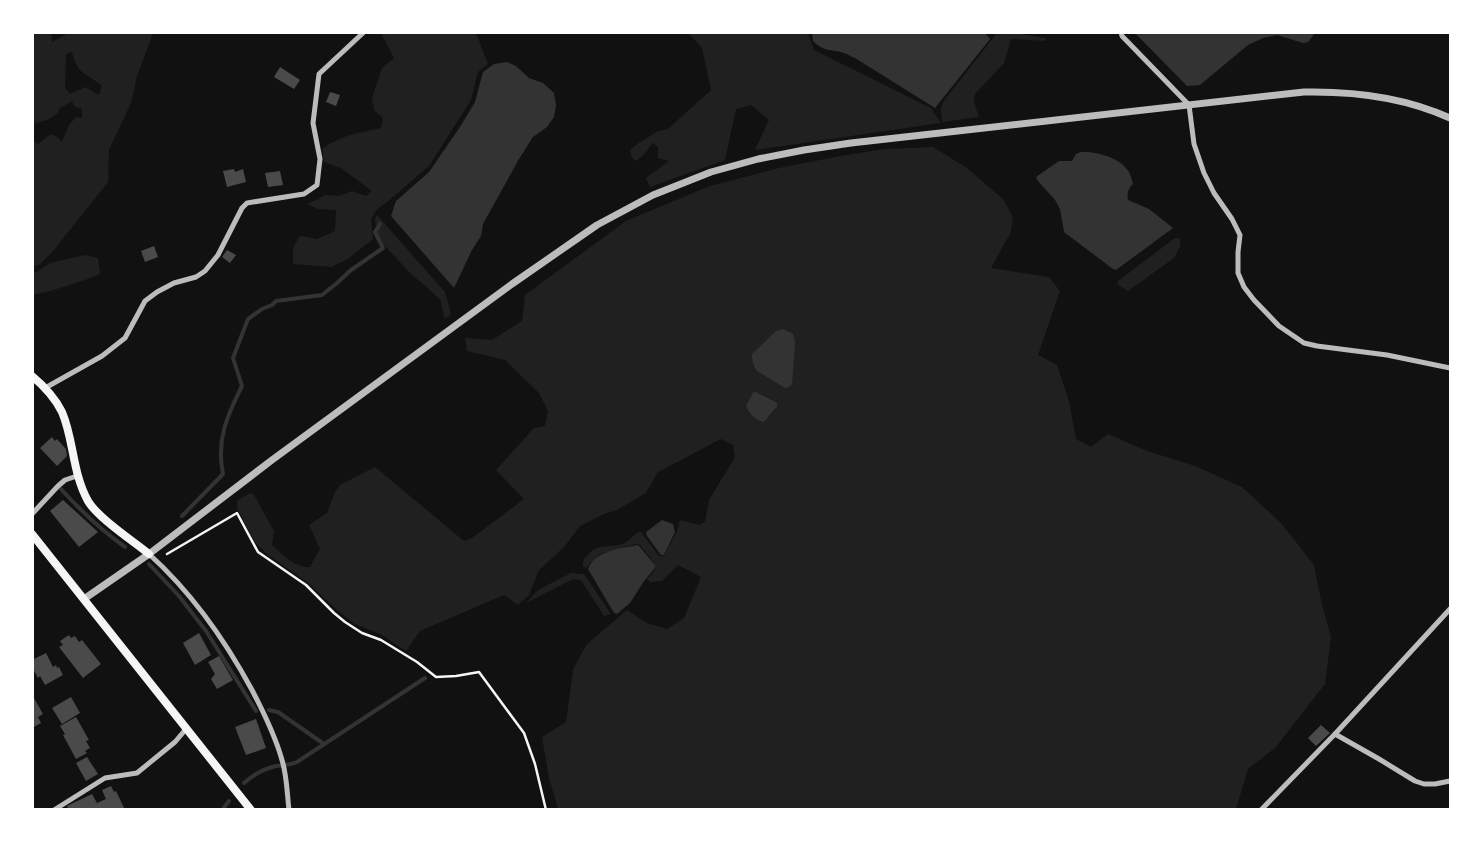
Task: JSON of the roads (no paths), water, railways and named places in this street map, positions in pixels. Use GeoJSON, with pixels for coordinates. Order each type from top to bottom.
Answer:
{"type":"FeatureCollection","features":[{"type":"Feature","properties":{"kind":"main road"},"geometry":{"type":"LineString","coordinates":[[32,376],[45,388],[61,411],[77,476],[89,503],[97,512],[148,554]]}},
{"type":"Feature","properties":{"kind":"main road"},"geometry":{"type":"LineString","coordinates":[[32,534],[251,810]]}},
{"type":"Feature","properties":{"kind":"street"},"geometry":{"type":"LineString","coordinates":[[45,388],[102,356],[125,338],[145,301],[157,292],[174,282],[196,276],[205,271],[218,255],[242,208],[247,203],[304,194],[317,185],[320,159],[313,123],[319,74],[364,32]]}},
{"type":"Feature","properties":{"kind":"street"},"geometry":{"type":"LineString","coordinates":[[1121,32],[1122,36],[1189,105],[1194,144],[1204,173],[1214,194],[1232,219],[1240,235],[1238,273],[1244,287],[1278,326],[1304,343],[1387,355],[1450,368]]}},
{"type":"Feature","properties":{"kind":"street"},"geometry":{"type":"LineString","coordinates":[[84,600],[512,284],[597,225],[653,195],[711,172],[758,159],[804,150],[1304,92],[1357,93],[1384,97],[1411,104],[1450,118]]}},
{"type":"Feature","properties":{"kind":"street"},"geometry":{"type":"LineString","coordinates":[[32,514],[65,480],[77,476]]}},
{"type":"Feature","properties":{"kind":"street"},"geometry":{"type":"LineString","coordinates":[[148,554],[174,578],[224,641],[261,706],[276,739],[284,765],[288,810]]}},
{"type":"Feature","properties":{"kind":"street"},"geometry":{"type":"LineString","coordinates":[[1261,810],[1335,734],[1450,609]]}},
{"type":"Feature","properties":{"kind":"street"},"geometry":{"type":"LineString","coordinates":[[54,810],[105,778],[137,773],[175,742],[186,729]]}},
{"type":"Feature","properties":{"kind":"street"},"geometry":{"type":"LineString","coordinates":[[1335,734],[1415,781],[1424,784],[1450,781]]}},
{"type":"Feature","properties":{"kind":"waterway"},"geometry":{"type":"LineString","coordinates":[[182,516],[223,474],[221,450],[224,429],[242,386],[233,358],[248,319],[276,301],[322,295],[351,270],[383,248],[375,232],[380,224]]}},
{"type":"Feature","properties":{"kind":"waterway"},"geometry":{"type":"LineString","coordinates":[[60,488],[91,519],[125,547]]}},
{"type":"Feature","properties":{"kind":"waterway"},"geometry":{"type":"LineString","coordinates":[[149,564],[179,596],[206,631],[256,711]]}},
{"type":"Feature","properties":{"kind":"waterway"},"geometry":{"type":"LineString","coordinates":[[244,783],[255,774],[267,769],[297,762],[425,678]]}},
{"type":"Feature","properties":{"kind":"waterway"},"geometry":{"type":"LineString","coordinates":[[269,710],[278,712],[324,744]]}},
{"type":"Feature","properties":{"kind":"waterway"},"geometry":{"type":"LineString","coordinates":[[222,810],[229,801]]}}]}
